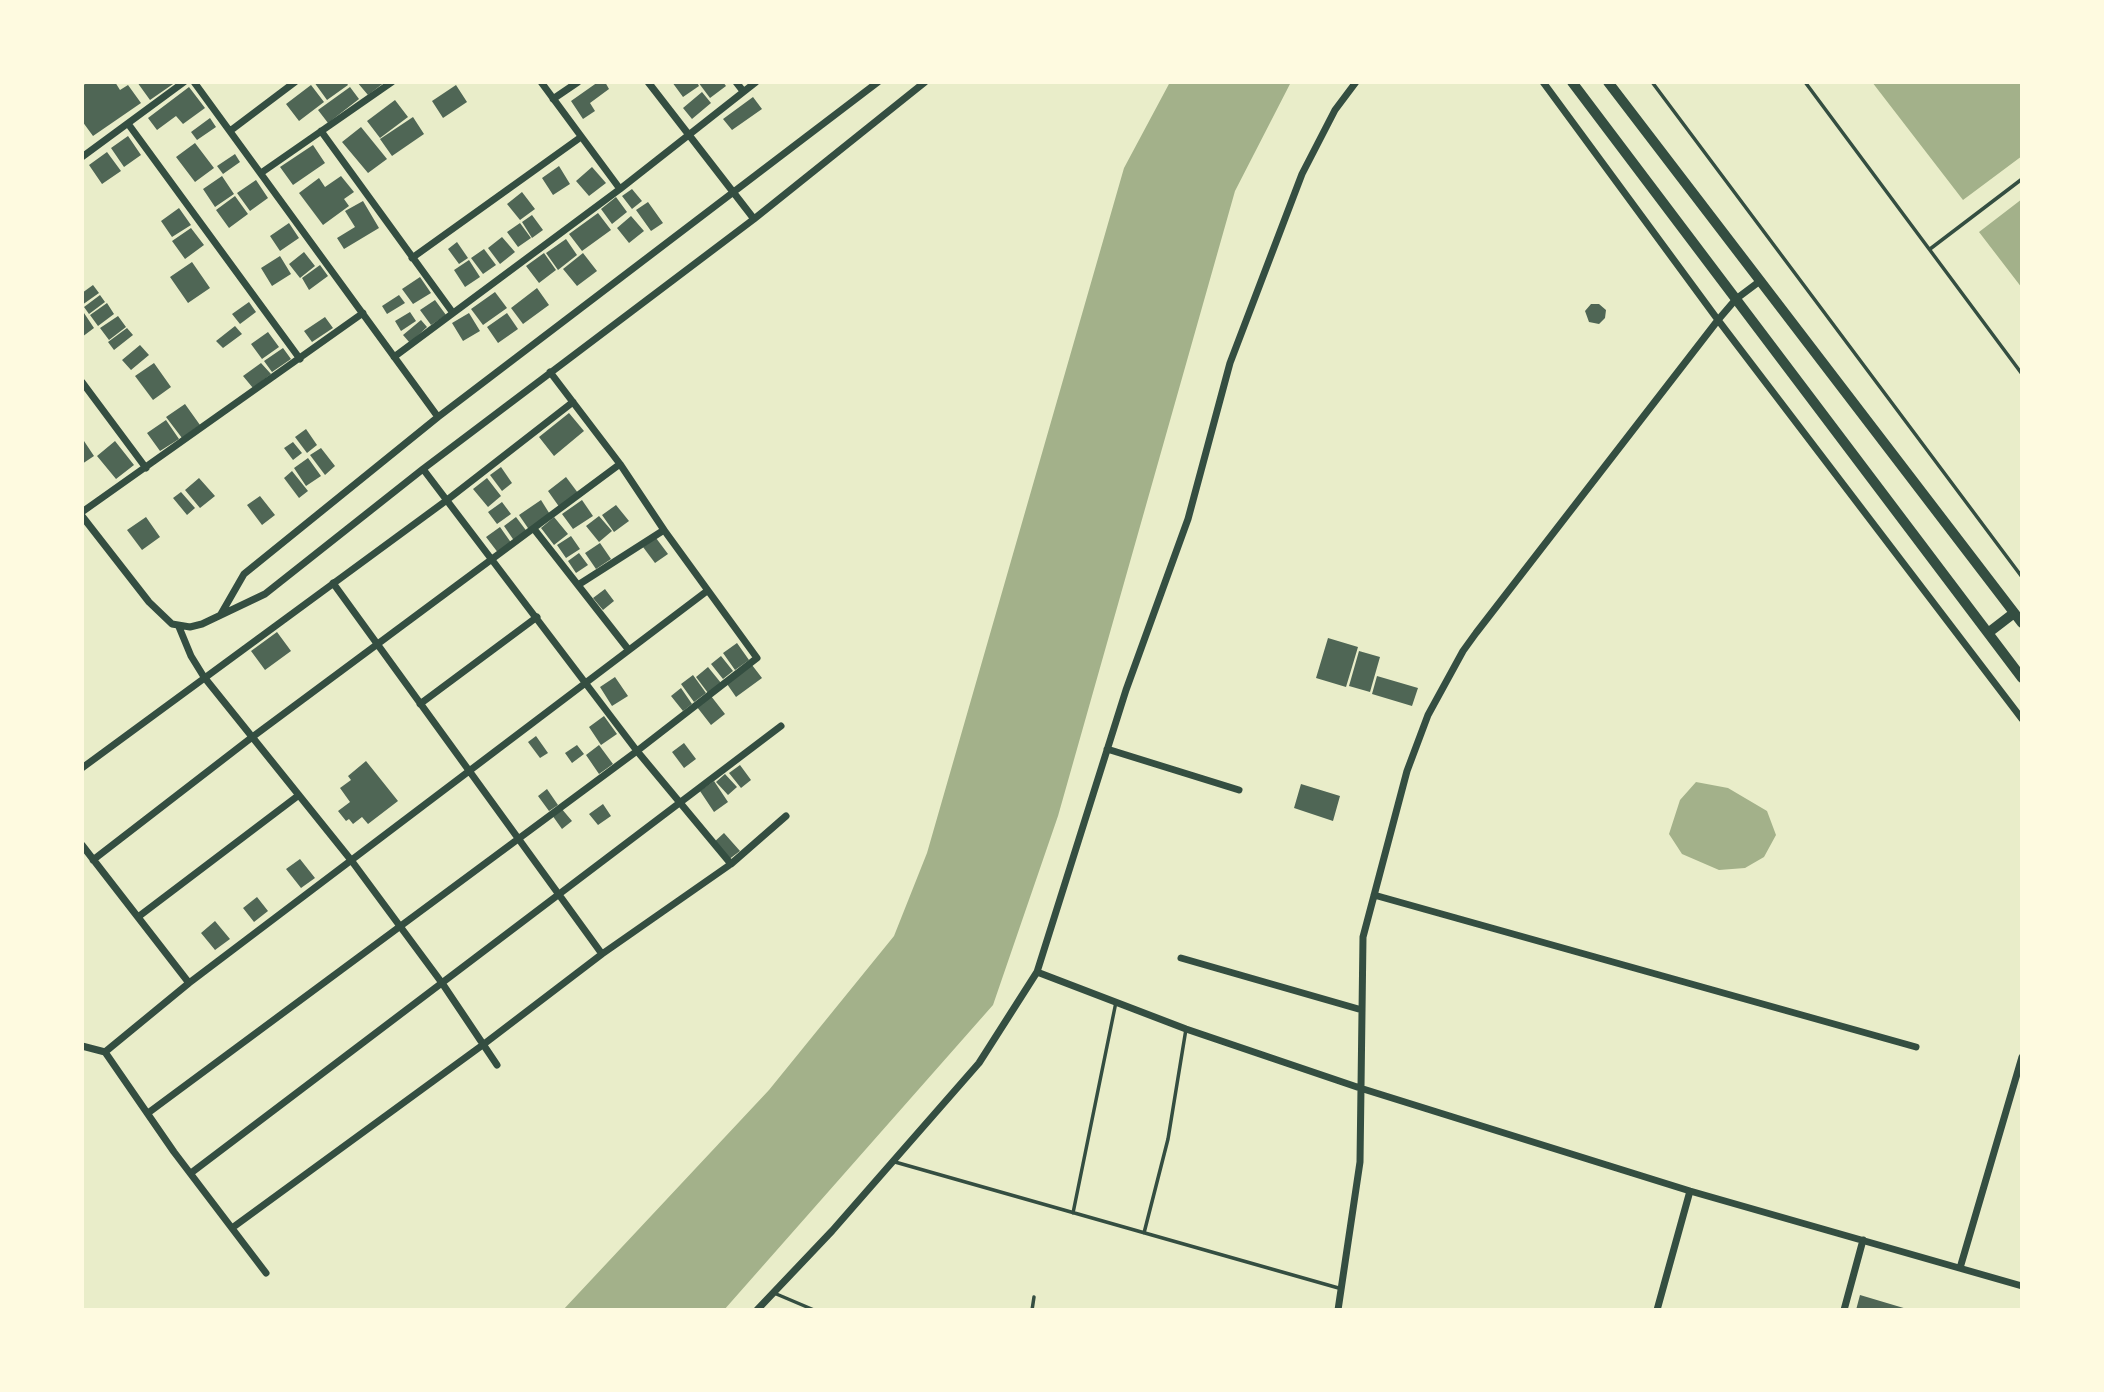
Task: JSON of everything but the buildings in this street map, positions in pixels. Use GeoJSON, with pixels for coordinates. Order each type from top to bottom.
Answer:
{"type":"FeatureCollection","features":[{"type":"Feature","properties":{"kind":"main road"},"geometry":{"type":"LineString","coordinates":[[1572,82],[2022,678]]}},
{"type":"Feature","properties":{"kind":"main road"},"geometry":{"type":"LineString","coordinates":[[1608,82],[2022,623]]}},
{"type":"Feature","properties":{"kind":"main road"},"geometry":{"type":"LineString","coordinates":[[1988,633],[2014,613]]}},
{"type":"Feature","properties":{"kind":"street"},"geometry":{"type":"LineString","coordinates":[[82,157],[184,82]]}},
{"type":"Feature","properties":{"kind":"street"},"geometry":{"type":"LineString","coordinates":[[194,82],[438,417]]}},
{"type":"Feature","properties":{"kind":"street"},"geometry":{"type":"LineString","coordinates":[[230,131],[296,82]]}},
{"type":"Feature","properties":{"kind":"street"},"geometry":{"type":"LineString","coordinates":[[261,173],[392,82]]}},
{"type":"Feature","properties":{"kind":"street"},"geometry":{"type":"LineString","coordinates":[[541,82],[620,189]]}},
{"type":"Feature","properties":{"kind":"street"},"geometry":{"type":"LineString","coordinates":[[553,99],[578,82]]}},
{"type":"Feature","properties":{"kind":"street"},"geometry":{"type":"LineString","coordinates":[[648,82],[754,219]]}},
{"type":"Feature","properties":{"kind":"street"},"geometry":{"type":"LineString","coordinates":[[736,82],[743,92]]}},
{"type":"Feature","properties":{"kind":"street"},"geometry":{"type":"LineString","coordinates":[[394,357],[620,189],[756,82]]}},
{"type":"Feature","properties":{"kind":"street"},"geometry":{"type":"LineString","coordinates":[[221,614],[244,574],[438,417],[878,82]]}},
{"type":"Feature","properties":{"kind":"street"},"geometry":{"type":"LineString","coordinates":[[179,627],[202,624],[265,594],[423,469],[754,219],[925,82]]}},
{"type":"Feature","properties":{"kind":"street"},"geometry":{"type":"LineString","coordinates":[[757,1310],[979,1063],[1037,972],[1126,690],[1188,519],[1230,363],[1303,174],[1335,110],[1356,82]]}},
{"type":"Feature","properties":{"kind":"street"},"geometry":{"type":"LineString","coordinates":[[1543,82],[1718,320],[2022,719]]}},
{"type":"Feature","properties":{"kind":"street"},"geometry":{"type":"LineString","coordinates":[[128,125],[300,359]]}},
{"type":"Feature","properties":{"kind":"street"},"geometry":{"type":"LineString","coordinates":[[321,131],[453,313]]}},
{"type":"Feature","properties":{"kind":"street"},"geometry":{"type":"LineString","coordinates":[[412,258],[581,137]]}},
{"type":"Feature","properties":{"kind":"street"},"geometry":{"type":"LineString","coordinates":[[1338,1310],[1360,1163],[1363,937],[1413,755],[1436,699],[1463,651],[1718,320],[1736,299],[1760,281]]}},
{"type":"Feature","properties":{"kind":"street"},"geometry":{"type":"LineString","coordinates":[[363,313],[82,514],[149,602],[163,617],[179,627],[191,656],[204,677],[351,860],[442,984],[497,1065]]}},
{"type":"Feature","properties":{"kind":"street"},"geometry":{"type":"LineString","coordinates":[[148,1114],[516,838],[637,751],[757,658],[707,591],[620,464],[550,372]]}},
{"type":"Feature","properties":{"kind":"street"},"geometry":{"type":"LineString","coordinates":[[82,382],[146,468]]}},
{"type":"Feature","properties":{"kind":"street"},"geometry":{"type":"LineString","coordinates":[[82,768],[447,500],[573,402]]}},
{"type":"Feature","properties":{"kind":"street"},"geometry":{"type":"LineString","coordinates":[[93,860],[251,738],[620,464]]}},
{"type":"Feature","properties":{"kind":"street"},"geometry":{"type":"LineString","coordinates":[[423,469],[637,751],[731,864]]}},
{"type":"Feature","properties":{"kind":"street"},"geometry":{"type":"LineString","coordinates":[[534,529],[628,649]]}},
{"type":"Feature","properties":{"kind":"street"},"geometry":{"type":"LineString","coordinates":[[579,585],[664,530]]}},
{"type":"Feature","properties":{"kind":"street"},"geometry":{"type":"LineString","coordinates":[[333,583],[602,954]]}},
{"type":"Feature","properties":{"kind":"street"},"geometry":{"type":"LineString","coordinates":[[105,1052],[189,983],[707,591]]}},
{"type":"Feature","properties":{"kind":"street"},"geometry":{"type":"LineString","coordinates":[[420,704],[537,617]]}},
{"type":"Feature","properties":{"kind":"street"},"geometry":{"type":"LineString","coordinates":[[191,1173],[781,726]]}},
{"type":"Feature","properties":{"kind":"street"},"geometry":{"type":"LineString","coordinates":[[1107,749],[1238,790]]}},
{"type":"Feature","properties":{"kind":"street"},"geometry":{"type":"LineString","coordinates":[[138,917],[299,795]]}},
{"type":"Feature","properties":{"kind":"street"},"geometry":{"type":"LineString","coordinates":[[232,1228],[484,1044],[602,954],[731,864],[786,816]]}},
{"type":"Feature","properties":{"kind":"street"},"geometry":{"type":"LineString","coordinates":[[82,845],[189,983]]}},
{"type":"Feature","properties":{"kind":"street"},"geometry":{"type":"LineString","coordinates":[[1374,895],[1916,1047]]}},
{"type":"Feature","properties":{"kind":"street"},"geometry":{"type":"LineString","coordinates":[[1181,958],[1362,1010]]}},
{"type":"Feature","properties":{"kind":"street"},"geometry":{"type":"LineString","coordinates":[[1037,972],[1186,1029],[1360,1088],[1690,1191],[2022,1286]]}},
{"type":"Feature","properties":{"kind":"street"},"geometry":{"type":"LineString","coordinates":[[82,1046],[105,1052],[266,1273]]}},
{"type":"Feature","properties":{"kind":"street"},"geometry":{"type":"LineString","coordinates":[[1960,1268],[2022,1057]]}},
{"type":"Feature","properties":{"kind":"street"},"geometry":{"type":"LineString","coordinates":[[1657,1310],[1690,1191]]}},
{"type":"Feature","properties":{"kind":"street"},"geometry":{"type":"LineString","coordinates":[[1844,1310],[1863,1240]]}},
{"type":"Feature","properties":{"kind":"lane"},"geometry":{"type":"LineString","coordinates":[[1652,82],[2022,577]]}},
{"type":"Feature","properties":{"kind":"lane"},"geometry":{"type":"LineString","coordinates":[[1805,82],[2022,374]]}},
{"type":"Feature","properties":{"kind":"lane"},"geometry":{"type":"LineString","coordinates":[[1930,248],[2022,179]]}},
{"type":"Feature","properties":{"kind":"lane"},"geometry":{"type":"LineString","coordinates":[[1073,1213],[1116,1002]]}},
{"type":"Feature","properties":{"kind":"lane"},"geometry":{"type":"LineString","coordinates":[[1144,1233],[1168,1139],[1186,1029]]}},
{"type":"Feature","properties":{"kind":"lane"},"geometry":{"type":"LineString","coordinates":[[893,1161],[1342,1289]]}},
{"type":"Feature","properties":{"kind":"lane"},"geometry":{"type":"LineString","coordinates":[[774,1293],[814,1310]]}},
{"type":"Feature","properties":{"kind":"lane"},"geometry":{"type":"LineString","coordinates":[[1032,1310],[1034,1297]]}},
{"type":"Feature","properties":{"kind":"shaded area"},"geometry":{"type":"Polygon","coordinates":[[[1170,82],[1291,82],[1235,191],[1058,816],[993,1005],[724,1310],[563,1310],[769,1090],[894,936],[927,853],[1124,168],[1170,82]]]}},
{"type":"Feature","properties":{"kind":"shaded area"},"geometry":{"type":"Polygon","coordinates":[[[1872,82],[2022,82],[2022,156],[1963,200],[1872,82]]]}},
{"type":"Feature","properties":{"kind":"shaded area"},"geometry":{"type":"Polygon","coordinates":[[[2022,199],[2022,288],[1979,232],[2022,199]]]}},
{"type":"Feature","properties":{"kind":"shaded area"},"geometry":{"type":"Polygon","coordinates":[[[1696,782],[1728,788],[1767,811],[1776,835],[1764,857],[1745,868],[1719,870],[1682,854],[1669,834],[1680,800],[1696,782]]]}}]}
